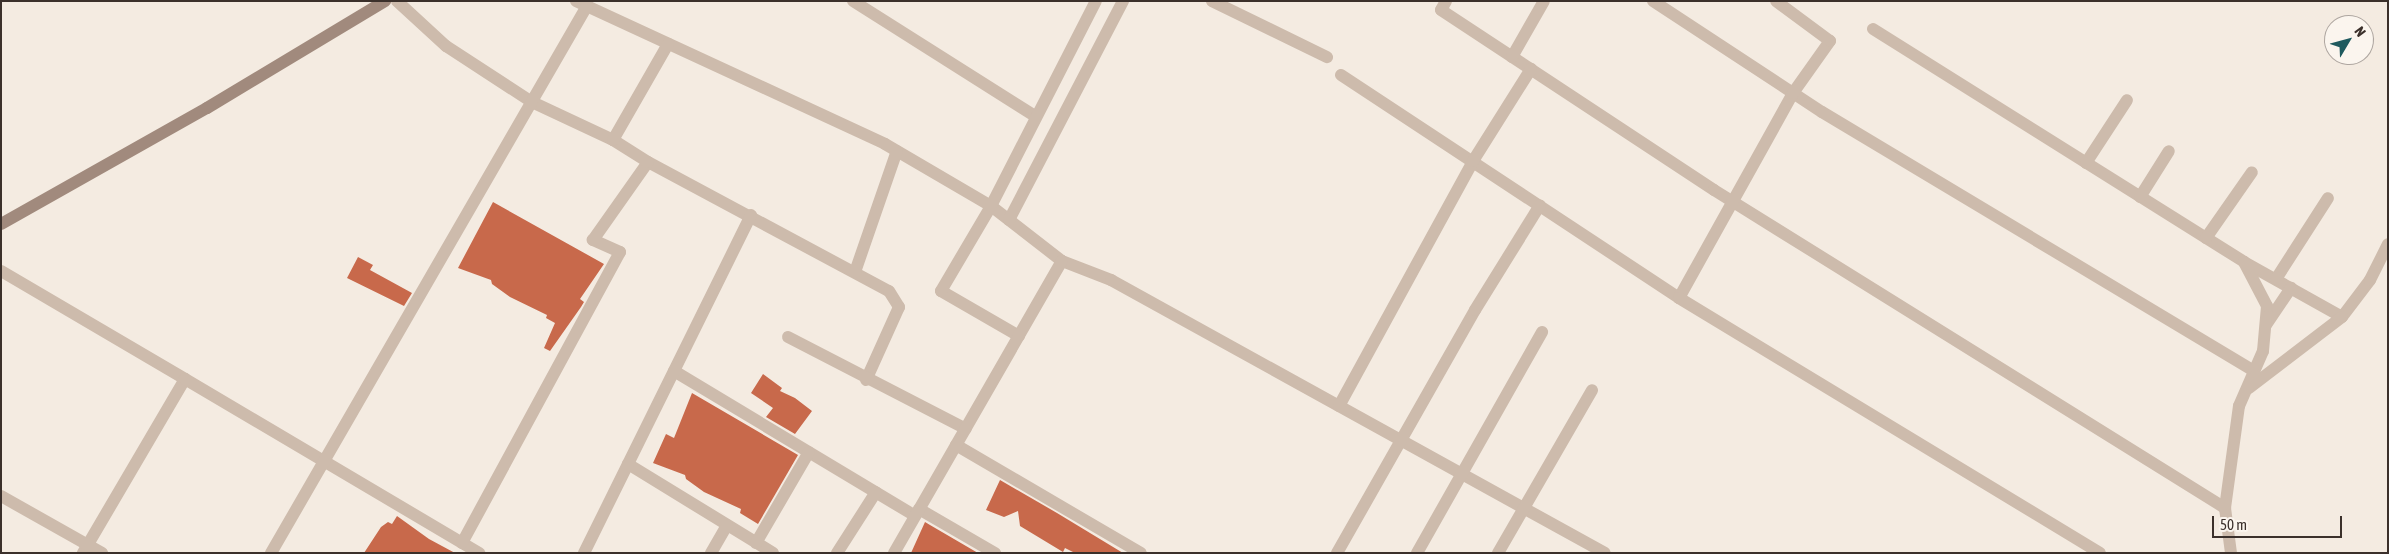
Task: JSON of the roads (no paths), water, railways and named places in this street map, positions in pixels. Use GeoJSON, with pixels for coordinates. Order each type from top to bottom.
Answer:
{"type":"FeatureCollection","features":[{"type":"Feature","properties":{"kind":"street"},"geometry":{"type":"LineString","coordinates":[[1,224],[207,108],[386,1]]}},
{"type":"Feature","properties":{"kind":"street"},"geometry":{"type":"LineString","coordinates":[[397,1],[446,46],[532,102],[613,140],[648,162],[751,215],[889,291],[899,307],[866,380]]}},
{"type":"Feature","properties":{"kind":"street"},"geometry":{"type":"LineString","coordinates":[[853,1],[1034,116]]}},
{"type":"Feature","properties":{"kind":"street"},"geometry":{"type":"LineString","coordinates":[[1019,336],[941,291],[991,206],[1034,116],[1096,1]]}},
{"type":"Feature","properties":{"kind":"street"},"geometry":{"type":"LineString","coordinates":[[1009,220],[1123,1]]}},
{"type":"Feature","properties":{"kind":"street"},"geometry":{"type":"LineString","coordinates":[[1212,1],[1326,57]]}},
{"type":"Feature","properties":{"kind":"street"},"geometry":{"type":"LineString","coordinates":[[1446,1],[1442,10],[1731,201],[2225,508]]}},
{"type":"Feature","properties":{"kind":"street"},"geometry":{"type":"LineString","coordinates":[[1512,57],[1544,1]]}},
{"type":"Feature","properties":{"kind":"street"},"geometry":{"type":"LineString","coordinates":[[1652,1],[1793,92],[2254,371]]}},
{"type":"Feature","properties":{"kind":"street"},"geometry":{"type":"LineString","coordinates":[[1679,298],[1793,92],[1830,41],[1776,1]]}},
{"type":"Feature","properties":{"kind":"street"},"geometry":{"type":"LineString","coordinates":[[271,553],[532,102],[581,4],[897,151],[991,206],[1062,261],[1112,280],[1605,553]]}},
{"type":"Feature","properties":{"kind":"street"},"geometry":{"type":"LineString","coordinates":[[1873,29],[2244,262],[2342,317]]}},
{"type":"Feature","properties":{"kind":"street"},"geometry":{"type":"LineString","coordinates":[[613,140],[668,44]]}},
{"type":"Feature","properties":{"kind":"street"},"geometry":{"type":"LineString","coordinates":[[1339,406],[1473,161],[1531,69]]}},
{"type":"Feature","properties":{"kind":"street"},"geometry":{"type":"LineString","coordinates":[[1341,75],[1679,298],[2100,553]]}},
{"type":"Feature","properties":{"kind":"street"},"geometry":{"type":"LineString","coordinates":[[2086,163],[2127,100]]}},
{"type":"Feature","properties":{"kind":"street"},"geometry":{"type":"LineString","coordinates":[[2140,197],[2169,150]]}},
{"type":"Feature","properties":{"kind":"street"},"geometry":{"type":"LineString","coordinates":[[855,272],[897,151]]}},
{"type":"Feature","properties":{"kind":"street"},"geometry":{"type":"LineString","coordinates":[[462,543],[620,252],[593,240],[648,162]]}},
{"type":"Feature","properties":{"kind":"street"},"geometry":{"type":"LineString","coordinates":[[2206,238],[2252,172]]}},
{"type":"Feature","properties":{"kind":"street"},"geometry":{"type":"LineString","coordinates":[[2276,279],[2328,198]]}},
{"type":"Feature","properties":{"kind":"street"},"geometry":{"type":"LineString","coordinates":[[1336,553],[1402,441],[1475,310],[1540,206]]}},
{"type":"Feature","properties":{"kind":"street"},"geometry":{"type":"LineString","coordinates":[[584,553],[751,215]]}},
{"type":"Feature","properties":{"kind":"street"},"geometry":{"type":"LineString","coordinates":[[2246,389],[2342,317],[2370,280],[2388,244]]}},
{"type":"Feature","properties":{"kind":"street"},"geometry":{"type":"LineString","coordinates":[[894,553],[1062,261]]}},
{"type":"Feature","properties":{"kind":"street"},"geometry":{"type":"LineString","coordinates":[[2231,553],[2225,508],[2240,406],[2263,351],[2267,306],[2244,262]]}},
{"type":"Feature","properties":{"kind":"street"},"geometry":{"type":"LineString","coordinates":[[1,271],[479,553]]}},
{"type":"Feature","properties":{"kind":"street"},"geometry":{"type":"LineString","coordinates":[[2265,326],[2290,288]]}},
{"type":"Feature","properties":{"kind":"street"},"geometry":{"type":"LineString","coordinates":[[1417,553],[1542,332]]}},
{"type":"Feature","properties":{"kind":"street"},"geometry":{"type":"LineString","coordinates":[[788,337],[866,380],[966,429]]}},
{"type":"Feature","properties":{"kind":"street"},"geometry":{"type":"LineString","coordinates":[[674,371],[876,492],[995,553]]}},
{"type":"Feature","properties":{"kind":"street"},"geometry":{"type":"LineString","coordinates":[[85,549],[185,379]]}},
{"type":"Feature","properties":{"kind":"street"},"geometry":{"type":"LineString","coordinates":[[1498,553],[1592,390]]}},
{"type":"Feature","properties":{"kind":"street"},"geometry":{"type":"LineString","coordinates":[[956,445],[1141,553]]}},
{"type":"Feature","properties":{"kind":"street"},"geometry":{"type":"LineString","coordinates":[[756,543],[809,452]]}},
{"type":"Feature","properties":{"kind":"street"},"geometry":{"type":"LineString","coordinates":[[628,464],[773,553]]}},
{"type":"Feature","properties":{"kind":"street"},"geometry":{"type":"LineString","coordinates":[[837,553],[876,492]]}},
{"type":"Feature","properties":{"kind":"street"},"geometry":{"type":"LineString","coordinates":[[1,496],[85,549],[102,553]]}},
{"type":"Feature","properties":{"kind":"street"},"geometry":{"type":"LineString","coordinates":[[710,553],[727,525]]}}]}
